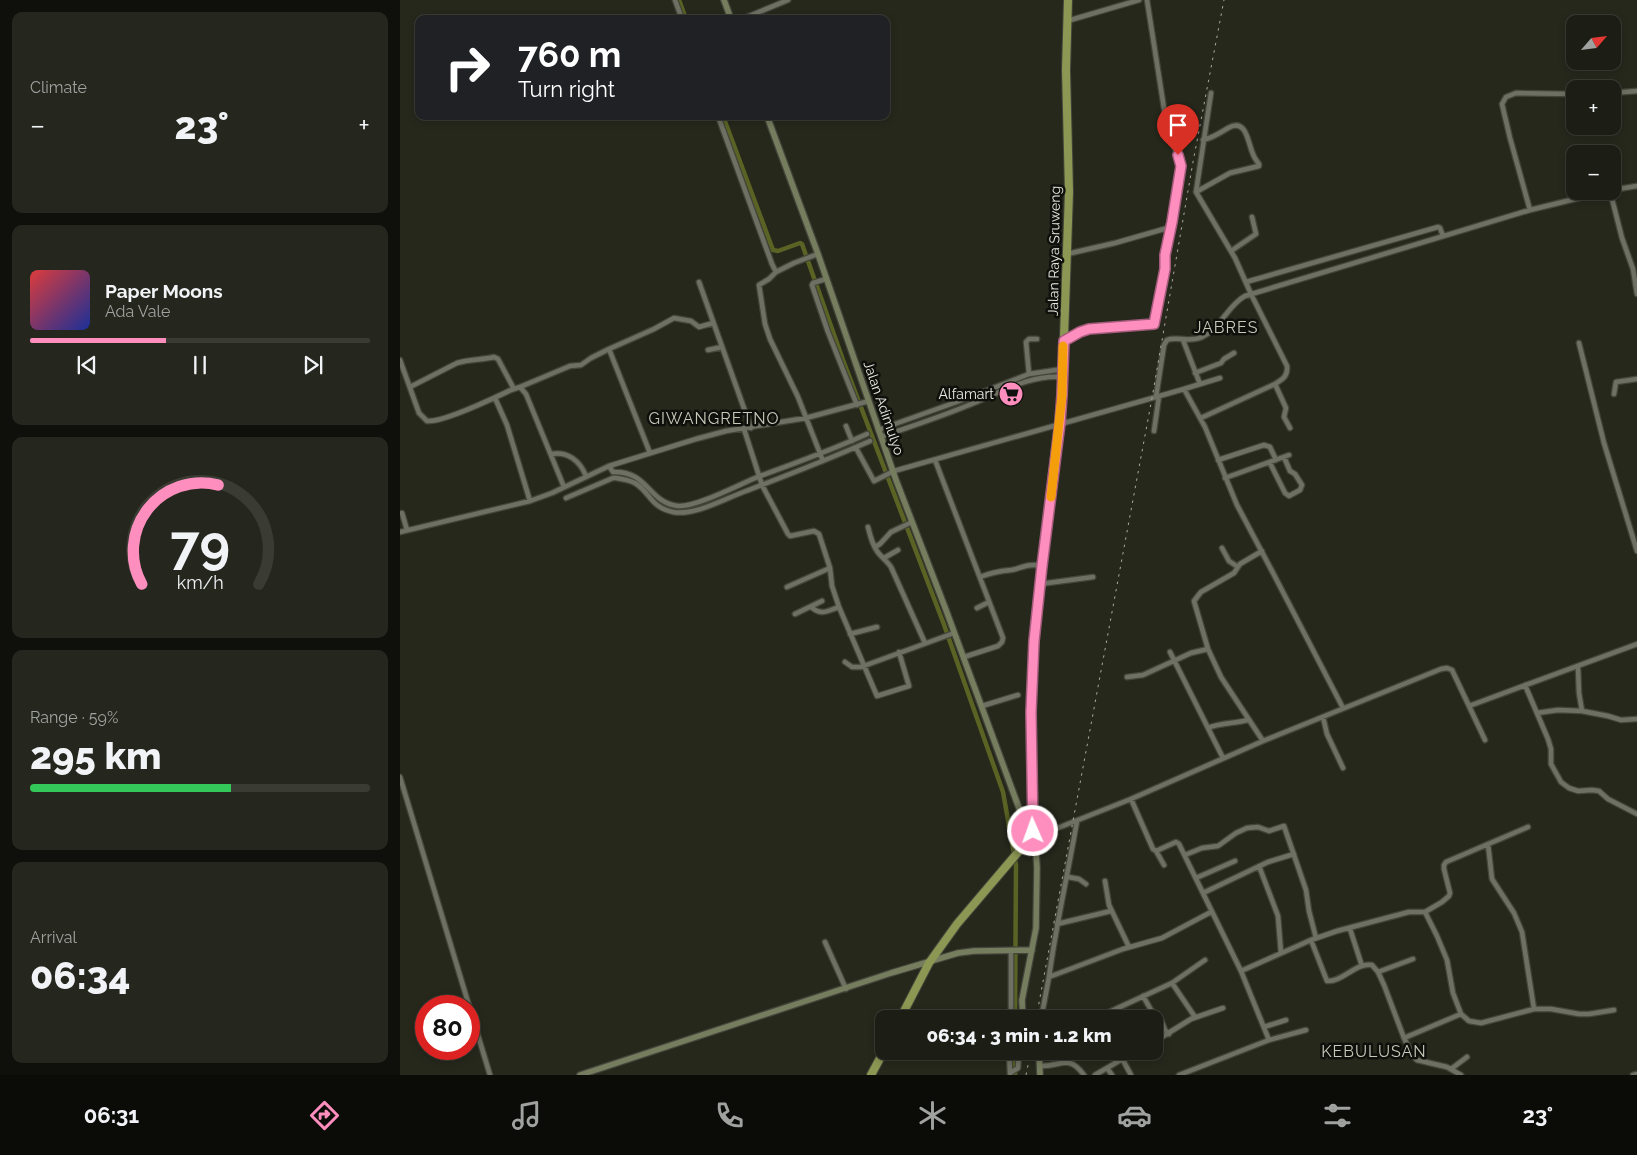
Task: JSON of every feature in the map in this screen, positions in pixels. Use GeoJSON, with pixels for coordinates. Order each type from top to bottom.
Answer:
{"type":"FeatureCollection","features":[{"type":"Feature","properties":{"kind":"highway","name":"Jalan Raya Sruweng"},"geometry":{"type":"LineString","coordinates":[[1033,835],[1031,696],[1034,641],[1060,423],[1063,373],[1069,192],[1066,70],[1069,0]]}},
{"type":"Feature","properties":{"kind":"highway"},"geometry":{"type":"LineString","coordinates":[[905,1010],[929,963],[957,924],[1033,835]]}},
{"type":"Feature","properties":{"kind":"highway"},"geometry":{"type":"LineString","coordinates":[[871,1075],[879,1060]]}},
{"type":"Feature","properties":{"kind":"street"},"geometry":{"type":"LineString","coordinates":[[675,0],[681,15]]}},
{"type":"Feature","properties":{"kind":"street"},"geometry":{"type":"LineString","coordinates":[[724,0],[730,15]]}},
{"type":"Feature","properties":{"kind":"street"},"geometry":{"type":"LineString","coordinates":[[752,15],[788,0]]}},
{"type":"Feature","properties":{"kind":"street"},"geometry":{"type":"LineString","coordinates":[[1067,21],[1139,0]]}},
{"type":"Feature","properties":{"kind":"street"},"geometry":{"type":"LineString","coordinates":[[1064,341],[1089,329],[1154,324],[1165,269],[1165,255],[1181,162],[1166,121],[1147,0]]}},
{"type":"Feature","properties":{"kind":"street"},"geometry":{"type":"LineString","coordinates":[[1621,92],[1637,91]]}},
{"type":"Feature","properties":{"kind":"street"},"geometry":{"type":"LineString","coordinates":[[1201,418],[1275,384],[1287,375],[1287,366],[1231,251],[1196,192],[1211,93]]}},
{"type":"Feature","properties":{"kind":"street"},"geometry":{"type":"LineString","coordinates":[[1530,210],[1502,104],[1506,98],[1516,93],[1566,94]]}},
{"type":"Feature","properties":{"kind":"street"},"geometry":{"type":"LineString","coordinates":[[719,120],[776,272]]}},
{"type":"Feature","properties":{"kind":"street","name":"Jalan Adimulyo"},"geometry":{"type":"LineString","coordinates":[[768,120],[818,254],[862,403],[881,437],[910,522],[1033,835],[1037,897],[1036,928],[1022,1000],[1023,1010]]}},
{"type":"Feature","properties":{"kind":"street"},"geometry":{"type":"LineString","coordinates":[[1196,192],[1230,173],[1252,169],[1258,167],[1259,164],[1252,154],[1247,134],[1239,126],[1232,126],[1212,138],[1203,140]]}},
{"type":"Feature","properties":{"kind":"street"},"geometry":{"type":"LineString","coordinates":[[1621,189],[1637,186]]}},
{"type":"Feature","properties":{"kind":"street"},"geometry":{"type":"LineString","coordinates":[[1154,432],[1165,342],[1171,338],[1183,340],[1196,339],[1207,334],[1239,299],[1530,210],[1572,200]]}},
{"type":"Feature","properties":{"kind":"street"},"geometry":{"type":"LineString","coordinates":[[1612,200],[1622,238],[1633,269],[1637,294]]}},
{"type":"Feature","properties":{"kind":"street"},"geometry":{"type":"LineString","coordinates":[[1231,251],[1256,234],[1252,217]]}},
{"type":"Feature","properties":{"kind":"street"},"geometry":{"type":"LineString","coordinates":[[1067,254],[1171,227]]}},
{"type":"Feature","properties":{"kind":"street"},"geometry":{"type":"LineString","coordinates":[[1246,282],[1438,227],[1443,236]]}},
{"type":"Feature","properties":{"kind":"street"},"geometry":{"type":"LineString","coordinates":[[818,254],[776,272],[769,280],[759,284],[765,324],[774,348],[798,397],[823,461]]}},
{"type":"Feature","properties":{"kind":"street"},"geometry":{"type":"LineString","coordinates":[[1328,259],[1332,270]]}},
{"type":"Feature","properties":{"kind":"street"},"geometry":{"type":"LineString","coordinates":[[1313,263],[1317,274]]}},
{"type":"Feature","properties":{"kind":"street"},"geometry":{"type":"LineString","coordinates":[[400,532],[530,501],[609,466],[710,435],[806,418],[862,403],[828,332],[816,283],[826,279]]}},
{"type":"Feature","properties":{"kind":"street"},"geometry":{"type":"LineString","coordinates":[[699,282],[751,428]]}},
{"type":"Feature","properties":{"kind":"street"},"geometry":{"type":"LineString","coordinates":[[400,360],[402,373],[410,387],[420,414],[430,422],[456,414],[570,366],[582,365],[591,358],[674,318],[691,321],[699,327],[713,322]]}},
{"type":"Feature","properties":{"kind":"street"},"geometry":{"type":"LineString","coordinates":[[1029,374],[1026,342],[1029,339],[1037,339]]}},
{"type":"Feature","properties":{"kind":"street"},"geometry":{"type":"LineString","coordinates":[[1183,340],[1200,384]]}},
{"type":"Feature","properties":{"kind":"street"},"geometry":{"type":"LineString","coordinates":[[1578,343],[1604,442],[1637,551]]}},
{"type":"Feature","properties":{"kind":"street"},"geometry":{"type":"LineString","coordinates":[[708,350],[722,346]]}},
{"type":"Feature","properties":{"kind":"street"},"geometry":{"type":"LineString","coordinates":[[609,349],[650,453]]}},
{"type":"Feature","properties":{"kind":"street"},"geometry":{"type":"LineString","coordinates":[[1195,373],[1221,363],[1234,354]]}},
{"type":"Feature","properties":{"kind":"street"},"geometry":{"type":"LineString","coordinates":[[410,387],[458,362],[494,357],[498,359],[517,388],[526,394],[564,487]]}},
{"type":"Feature","properties":{"kind":"street"},"geometry":{"type":"LineString","coordinates":[[878,430],[965,400],[1029,374],[1063,373]]}},
{"type":"Feature","properties":{"kind":"street"},"geometry":{"type":"LineString","coordinates":[[881,437],[967,406],[1030,380],[1063,373]]}},
{"type":"Feature","properties":{"kind":"street"},"geometry":{"type":"LineString","coordinates":[[856,448],[874,481],[892,472],[1220,378]]}},
{"type":"Feature","properties":{"kind":"street"},"geometry":{"type":"LineString","coordinates":[[1614,394],[1616,382],[1637,379]]}},
{"type":"Feature","properties":{"kind":"street"},"geometry":{"type":"LineString","coordinates":[[1275,384],[1286,408],[1284,416],[1290,428]]}},
{"type":"Feature","properties":{"kind":"street"},"geometry":{"type":"LineString","coordinates":[[1184,389],[1201,418],[1237,505],[1343,708]]}},
{"type":"Feature","properties":{"kind":"street"},"geometry":{"type":"LineString","coordinates":[[495,398],[507,425],[530,501]]}},
{"type":"Feature","properties":{"kind":"street"},"geometry":{"type":"LineString","coordinates":[[965,400],[967,406]]}},
{"type":"Feature","properties":{"kind":"street"},"geometry":{"type":"LineString","coordinates":[[846,426],[852,440]]}},
{"type":"Feature","properties":{"kind":"street"},"geometry":{"type":"LineString","coordinates":[[744,429],[762,485],[789,536],[814,531],[818,533],[830,568],[832,586],[839,607],[877,696],[908,686],[910,683],[900,652]]}},
{"type":"Feature","properties":{"kind":"street"},"geometry":{"type":"LineString","coordinates":[[566,498],[613,475],[624,473],[636,477],[658,499],[669,504],[679,506],[693,504],[867,434]]}},
{"type":"Feature","properties":{"kind":"street"},"geometry":{"type":"LineString","coordinates":[[609,466],[613,475],[634,483],[654,503],[667,510],[679,513],[724,500],[870,441]]}},
{"type":"Feature","properties":{"kind":"street"},"geometry":{"type":"LineString","coordinates":[[1218,460],[1264,445],[1270,447],[1276,460]]}},
{"type":"Feature","properties":{"kind":"street"},"geometry":{"type":"LineString","coordinates":[[551,454],[562,454],[578,461],[586,476]]}},
{"type":"Feature","properties":{"kind":"street"},"geometry":{"type":"LineString","coordinates":[[1225,478],[1289,455]]}},
{"type":"Feature","properties":{"kind":"street"},"geometry":{"type":"LineString","coordinates":[[1270,463],[1285,493],[1290,496],[1300,490],[1302,485],[1295,474],[1290,471],[1284,458]]}},
{"type":"Feature","properties":{"kind":"street"},"geometry":{"type":"LineString","coordinates":[[936,460],[1002,634],[1002,642],[998,646],[964,657]]}},
{"type":"Feature","properties":{"kind":"street"},"geometry":{"type":"LineString","coordinates":[[634,483],[636,477]]}},
{"type":"Feature","properties":{"kind":"street"},"geometry":{"type":"LineString","coordinates":[[722,493],[724,500]]}},
{"type":"Feature","properties":{"kind":"street"},"geometry":{"type":"LineString","coordinates":[[654,503],[658,499]]}},
{"type":"Feature","properties":{"kind":"street"},"geometry":{"type":"LineString","coordinates":[[679,506],[679,513]]}},
{"type":"Feature","properties":{"kind":"street"},"geometry":{"type":"LineString","coordinates":[[402,513],[407,530]]}},
{"type":"Feature","properties":{"kind":"street"},"geometry":{"type":"LineString","coordinates":[[875,547],[891,532],[910,522]]}},
{"type":"Feature","properties":{"kind":"street"},"geometry":{"type":"LineString","coordinates":[[868,527],[875,547],[895,576],[924,643]]}},
{"type":"Feature","properties":{"kind":"street"},"geometry":{"type":"LineString","coordinates":[[1222,548],[1229,561],[1238,567]]}},
{"type":"Feature","properties":{"kind":"street"},"geometry":{"type":"LineString","coordinates":[[884,558],[898,550]]}},
{"type":"Feature","properties":{"kind":"street"},"geometry":{"type":"LineString","coordinates":[[1262,551],[1238,567],[1234,573],[1201,592],[1194,601],[1208,649],[1226,685],[1263,741]]}},
{"type":"Feature","properties":{"kind":"street"},"geometry":{"type":"LineString","coordinates":[[980,577],[1029,564],[1042,566]]}},
{"type":"Feature","properties":{"kind":"street"},"geometry":{"type":"LineString","coordinates":[[787,587],[830,568]]}},
{"type":"Feature","properties":{"kind":"street"},"geometry":{"type":"LineString","coordinates":[[1040,584],[1093,577]]}},
{"type":"Feature","properties":{"kind":"street"},"geometry":{"type":"LineString","coordinates":[[795,614],[822,601]]}},
{"type":"Feature","properties":{"kind":"street"},"geometry":{"type":"LineString","coordinates":[[977,608],[990,602]]}},
{"type":"Feature","properties":{"kind":"street"},"geometry":{"type":"LineString","coordinates":[[811,607],[821,613],[839,607]]}},
{"type":"Feature","properties":{"kind":"street"},"geometry":{"type":"LineString","coordinates":[[850,634],[877,627]]}},
{"type":"Feature","properties":{"kind":"street"},"geometry":{"type":"LineString","coordinates":[[845,662],[852,667],[863,666],[953,633]]}},
{"type":"Feature","properties":{"kind":"street"},"geometry":{"type":"LineString","coordinates":[[1469,706],[1637,644]]}},
{"type":"Feature","properties":{"kind":"street"},"geometry":{"type":"LineString","coordinates":[[1127,677],[1145,674],[1191,653],[1208,649]]}},
{"type":"Feature","properties":{"kind":"street"},"geometry":{"type":"LineString","coordinates":[[1170,652],[1223,758]]}},
{"type":"Feature","properties":{"kind":"street"},"geometry":{"type":"LineString","coordinates":[[1578,667],[1578,685],[1582,711]]}},
{"type":"Feature","properties":{"kind":"street"},"geometry":{"type":"LineString","coordinates":[[1033,835],[1077,821],[1263,741],[1447,668],[1454,672],[1485,740]]}},
{"type":"Feature","properties":{"kind":"street"},"geometry":{"type":"LineString","coordinates":[[1525,685],[1548,740],[1551,764],[1562,782],[1578,792],[1599,791],[1618,805],[1637,814]]}},
{"type":"Feature","properties":{"kind":"street"},"geometry":{"type":"LineString","coordinates":[[982,706],[1018,695]]}},
{"type":"Feature","properties":{"kind":"street"},"geometry":{"type":"LineString","coordinates":[[1537,713],[1558,710],[1582,711],[1621,720],[1637,719]]}},
{"type":"Feature","properties":{"kind":"street"},"geometry":{"type":"LineString","coordinates":[[1323,717],[1327,734],[1344,768]]}},
{"type":"Feature","properties":{"kind":"street"},"geometry":{"type":"LineString","coordinates":[[1208,728],[1218,724],[1248,720]]}},
{"type":"Feature","properties":{"kind":"street"},"geometry":{"type":"LineString","coordinates":[[400,777],[490,1075]]}},
{"type":"Feature","properties":{"kind":"street"},"geometry":{"type":"LineString","coordinates":[[1131,799],[1147,838],[1164,866]]}},
{"type":"Feature","properties":{"kind":"street"},"geometry":{"type":"LineString","coordinates":[[1042,1010],[1077,821]]}},
{"type":"Feature","properties":{"kind":"street"},"geometry":{"type":"LineString","coordinates":[[1185,855],[1202,848],[1218,846],[1236,833],[1251,827],[1258,827],[1269,831],[1282,826],[1285,828],[1306,890],[1313,939],[1327,981],[1334,980],[1362,966],[1372,965],[1378,972],[1389,996],[1410,1051],[1417,1060],[1451,1069],[1460,1075]]}},
{"type":"Feature","properties":{"kind":"street"},"geometry":{"type":"LineString","coordinates":[[1241,971],[1313,939],[1409,912],[1425,912],[1449,896],[1450,892],[1444,869],[1446,862],[1528,827]]}},
{"type":"Feature","properties":{"kind":"street"},"geometry":{"type":"LineString","coordinates":[[1156,851],[1177,842],[1185,855],[1241,971],[1269,1040]]}},
{"type":"Feature","properties":{"kind":"street"},"geometry":{"type":"LineString","coordinates":[[1488,844],[1492,879],[1514,913],[1522,932],[1534,1009]]}},
{"type":"Feature","properties":{"kind":"street"},"geometry":{"type":"LineString","coordinates":[[1203,893],[1259,866],[1294,854]]}},
{"type":"Feature","properties":{"kind":"street"},"geometry":{"type":"LineString","coordinates":[[1196,878],[1235,861]]}},
{"type":"Feature","properties":{"kind":"street"},"geometry":{"type":"LineString","coordinates":[[1259,866],[1278,916],[1281,953]]}},
{"type":"Feature","properties":{"kind":"street"},"geometry":{"type":"LineString","coordinates":[[1068,877],[1079,879],[1086,884]]}},
{"type":"Feature","properties":{"kind":"street"},"geometry":{"type":"LineString","coordinates":[[1104,882],[1107,899],[1129,946]]}},
{"type":"Feature","properties":{"kind":"street"},"geometry":{"type":"LineString","coordinates":[[1057,924],[1112,911]]}},
{"type":"Feature","properties":{"kind":"street"},"geometry":{"type":"LineString","coordinates":[[1049,977],[1129,946],[1162,938],[1211,912]]}},
{"type":"Feature","properties":{"kind":"street"},"geometry":{"type":"LineString","coordinates":[[1425,912],[1447,960],[1453,993],[1461,1014],[1474,1023],[1483,1023],[1534,1009],[1551,1009],[1579,1014],[1614,1010]]}},
{"type":"Feature","properties":{"kind":"street"},"geometry":{"type":"LineString","coordinates":[[1350,929],[1362,966]]}},
{"type":"Feature","properties":{"kind":"street"},"geometry":{"type":"LineString","coordinates":[[825,942],[846,988]]}},
{"type":"Feature","properties":{"kind":"street"},"geometry":{"type":"LineString","coordinates":[[580,1075],[891,973],[966,952],[1032,950]]}},
{"type":"Feature","properties":{"kind":"street"},"geometry":{"type":"LineString","coordinates":[[1012,1010],[1015,951]]}},
{"type":"Feature","properties":{"kind":"street"},"geometry":{"type":"LineString","coordinates":[[1378,972],[1413,959]]}},
{"type":"Feature","properties":{"kind":"street"},"geometry":{"type":"LineString","coordinates":[[1114,1010],[1172,983],[1205,960]]}},
{"type":"Feature","properties":{"kind":"street"},"geometry":{"type":"LineString","coordinates":[[1172,983],[1195,1017]]}},
{"type":"Feature","properties":{"kind":"street"},"geometry":{"type":"LineString","coordinates":[[1143,996],[1151,1010],[1160,1017],[1165,1030],[1169,1034]]}},
{"type":"Feature","properties":{"kind":"street"},"geometry":{"type":"LineString","coordinates":[[1163,1037],[1195,1017],[1223,1008]]}},
{"type":"Feature","properties":{"kind":"street"},"geometry":{"type":"LineString","coordinates":[[1404,1038],[1461,1014]]}},
{"type":"Feature","properties":{"kind":"street"},"geometry":{"type":"LineString","coordinates":[[1264,1026],[1286,1020]]}},
{"type":"Feature","properties":{"kind":"street"},"geometry":{"type":"LineString","coordinates":[[1179,1075],[1269,1040],[1306,1030]]}},
{"type":"Feature","properties":{"kind":"street"},"geometry":{"type":"LineString","coordinates":[[1451,1069],[1467,1057]]}},
{"type":"Feature","properties":{"kind":"street"},"geometry":{"type":"LineString","coordinates":[[1010,1060],[1012,1073]]}},
{"type":"Feature","properties":{"kind":"street"},"geometry":{"type":"LineString","coordinates":[[1012,1073],[1017,1060]]}},
{"type":"Feature","properties":{"kind":"street"},"geometry":{"type":"LineString","coordinates":[[1040,1060],[1040,1075]]}},
{"type":"Feature","properties":{"kind":"street"},"geometry":{"type":"LineString","coordinates":[[1095,1075],[1121,1060]]}},
{"type":"Feature","properties":{"kind":"street"},"geometry":{"type":"LineString","coordinates":[[1124,1060],[1131,1075]]}},
{"type":"Feature","properties":{"kind":"street"},"geometry":{"type":"LineString","coordinates":[[1040,1066],[1050,1066],[1066,1062],[1077,1066],[1084,1075]]}},
{"type":"Feature","properties":{"kind":"street"},"geometry":{"type":"LineString","coordinates":[[1107,1068],[1112,1075]]}},
{"type":"Feature","properties":{"kind":"street"},"geometry":{"type":"LineString","coordinates":[[1633,1075],[1637,1074]]}},
{"type":"Feature","properties":{"kind":"waterway"},"geometry":{"type":"LineString","coordinates":[[679,0],[685,15]]}},
{"type":"Feature","properties":{"kind":"waterway"},"geometry":{"type":"LineString","coordinates":[[724,120],[773,250],[778,251],[800,243],[802,244],[843,360],[943,622],[1003,792],[1016,865],[1015,1010]]}},
{"type":"Feature","properties":{"kind":"waterway"},"geometry":{"type":"LineString","coordinates":[[1015,1060],[1015,1075]]}},
{"type":"Feature","properties":{"kind":"railway"},"geometry":{"type":"LineString","coordinates":[[1038,1010],[1224,0]]}},
{"type":"Feature","properties":{"kind":"railway"},"geometry":{"type":"LineString","coordinates":[[1026,1075],[1029,1060]]}},
{"type":"Feature","properties":{"kind":"slow traffic"},"geometry":{"type":"LineString","coordinates":[[1051,497],[1060,423],[1063,346]]}},
{"type":"Feature","properties":{"kind":"place","name":"Alfamart"},"geometry":{"type":"Point","coordinates":[1011,394]}},
{"type":"Feature","properties":{"kind":"district","name":"JABRES"},"geometry":{"type":"Point","coordinates":[1226,327]}},
{"type":"Feature","properties":{"kind":"district","name":"GIWANGRETNO"},"geometry":{"type":"Point","coordinates":[714,418]}},
{"type":"Feature","properties":{"kind":"district","name":"KEBULUSAN"},"geometry":{"type":"Point","coordinates":[1374,1051]}},
{"type":"Feature","properties":{"kind":"route"},"geometry":{"type":"LineString","coordinates":[[1033,831],[1031,696],[1034,641],[1060,423],[1064,341],[1089,329],[1154,324],[1166,267],[1164,263],[1165,255],[1181,166],[1178,155]]}}]}
